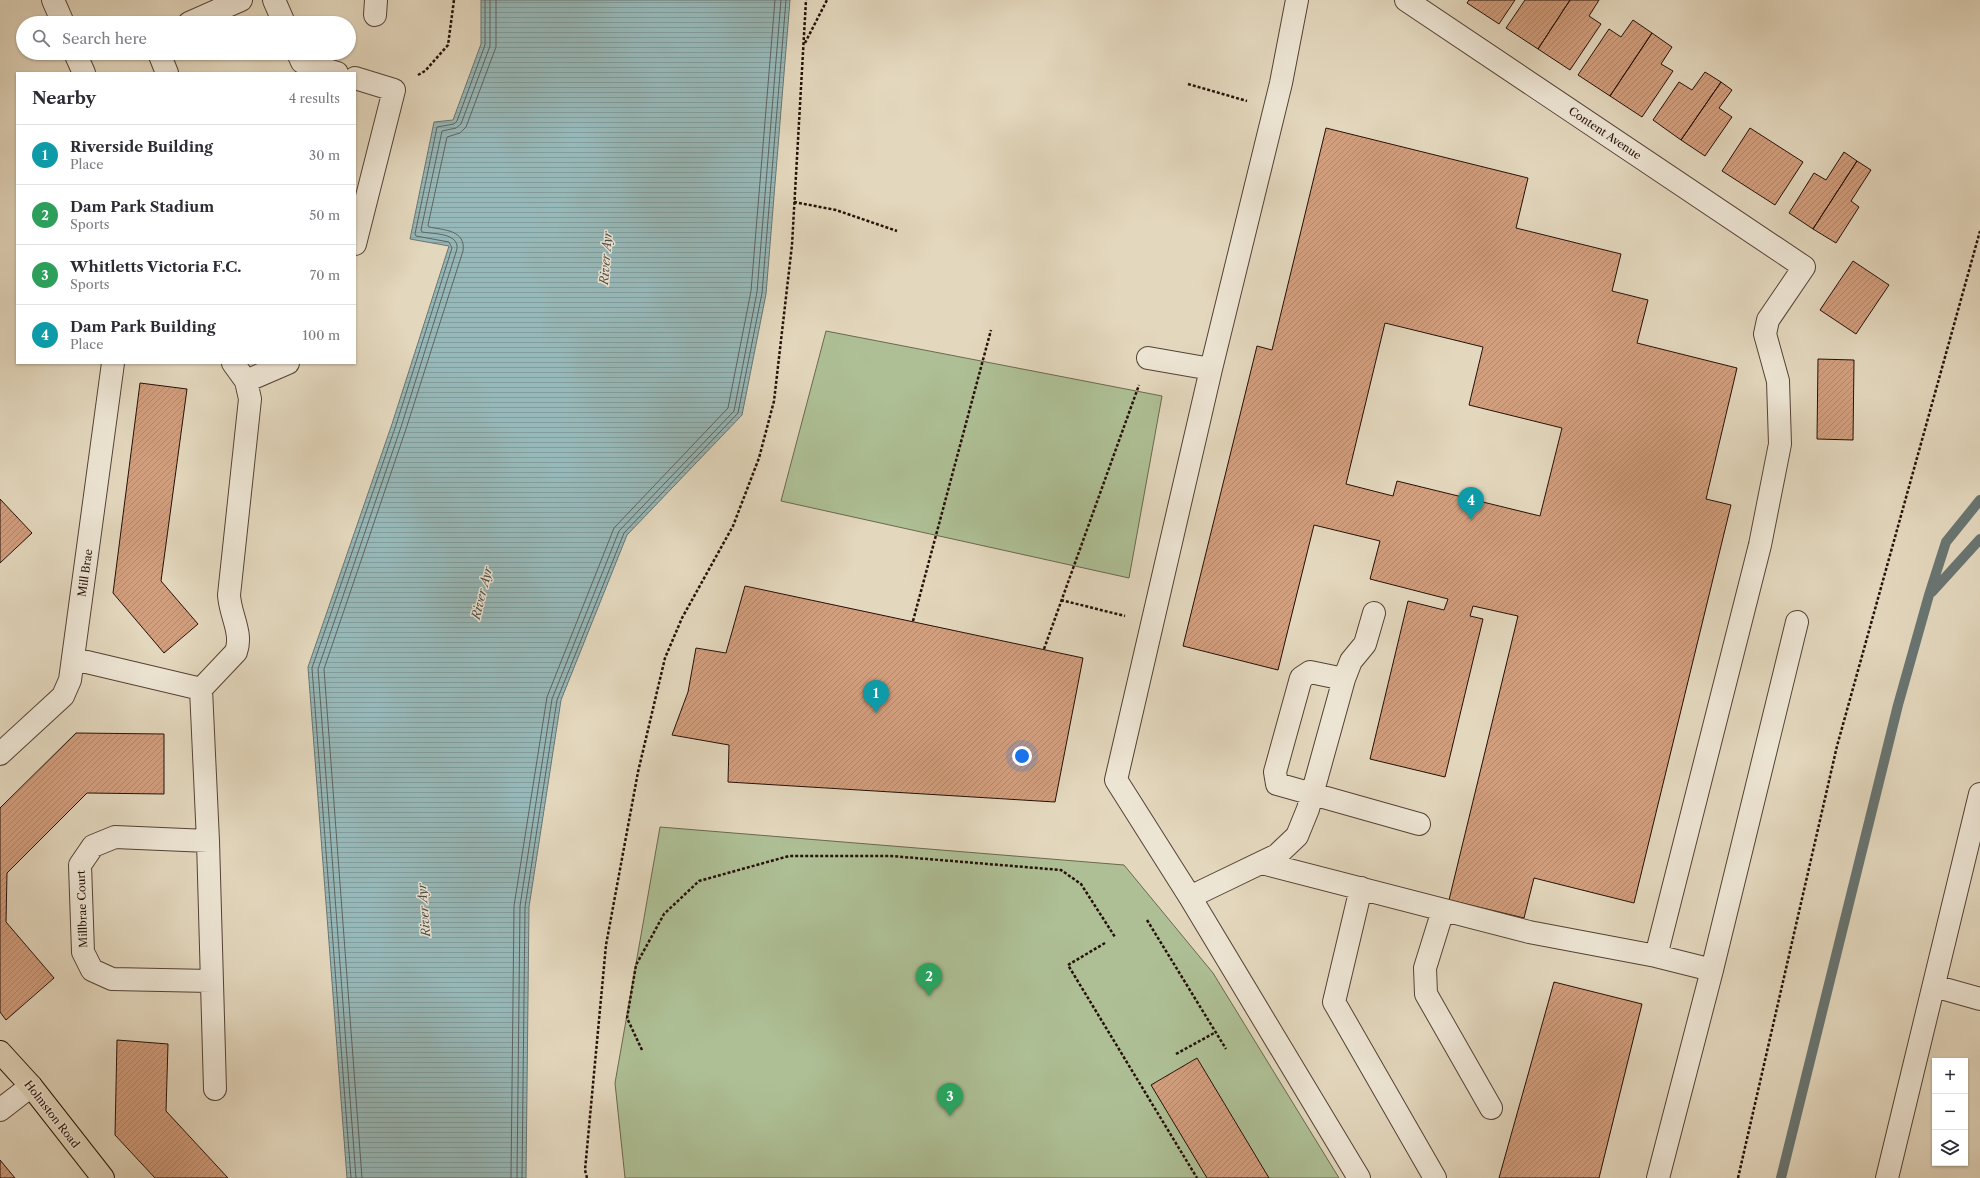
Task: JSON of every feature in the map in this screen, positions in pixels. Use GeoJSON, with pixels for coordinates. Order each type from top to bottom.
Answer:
{"type":"FeatureCollection","features":[{"type":"Feature","properties":{"kind":"main road","name":"Holmston Road"},"geometry":{"type":"LineString","coordinates":[[0,1052],[31,1086],[103,1178]]}},
{"type":"Feature","properties":{"kind":"street"},"geometry":{"type":"LineString","coordinates":[[53,0],[59,16]]}},
{"type":"Feature","properties":{"kind":"street"},"geometry":{"type":"LineString","coordinates":[[206,16],[241,0]]}},
{"type":"Feature","properties":{"kind":"street"},"geometry":{"type":"LineString","coordinates":[[274,0],[281,16]]}},
{"type":"Feature","properties":{"kind":"street"},"geometry":{"type":"LineString","coordinates":[[1297,0],[1275,109],[1211,369],[1116,780],[1190,897],[1359,1178]]}},
{"type":"Feature","properties":{"kind":"street","name":"Content Avenue"},"geometry":{"type":"LineString","coordinates":[[1406,0],[1804,267],[1768,320],[1765,334],[1778,381],[1780,444],[1760,545],[1656,956]]}},
{"type":"Feature","properties":{"kind":"street"},"geometry":{"type":"LineString","coordinates":[[78,60],[84,72]]}},
{"type":"Feature","properties":{"kind":"street"},"geometry":{"type":"LineString","coordinates":[[162,60],[167,72]]}},
{"type":"Feature","properties":{"kind":"street"},"geometry":{"type":"LineString","coordinates":[[301,60],[302,62],[334,72]]}},
{"type":"Feature","properties":{"kind":"street"},"geometry":{"type":"LineString","coordinates":[[356,78],[394,90],[356,240]]}},
{"type":"Feature","properties":{"kind":"street"},"geometry":{"type":"LineString","coordinates":[[1148,358],[1211,369]]}},
{"type":"Feature","properties":{"kind":"street","name":"Mill Brae"},"geometry":{"type":"LineString","coordinates":[[0,754],[63,696],[70,680],[113,364]]}},
{"type":"Feature","properties":{"kind":"street"},"geometry":{"type":"LineString","coordinates":[[215,1089],[208,842],[201,689],[236,652],[239,644],[239,636],[230,607],[229,595],[250,399],[246,381],[233,364]]}},
{"type":"Feature","properties":{"kind":"street"},"geometry":{"type":"LineString","coordinates":[[246,381],[286,364]]}},
{"type":"Feature","properties":{"kind":"street"},"geometry":{"type":"LineString","coordinates":[[1190,897],[1277,855],[1297,836],[1312,795],[1344,678],[1351,661],[1365,644],[1374,613]]}},
{"type":"Feature","properties":{"kind":"street"},"geometry":{"type":"LineString","coordinates":[[1658,1178],[1712,970],[1797,622]]}},
{"type":"Feature","properties":{"kind":"street"},"geometry":{"type":"LineString","coordinates":[[74,659],[201,689]]}},
{"type":"Feature","properties":{"kind":"street"},"geometry":{"type":"LineString","coordinates":[[1344,678],[1310,672],[1301,678],[1275,772],[1277,784],[1419,824]]}},
{"type":"Feature","properties":{"kind":"street"},"geometry":{"type":"LineString","coordinates":[[1887,1178],[1980,794]]}},
{"type":"Feature","properties":{"kind":"street","name":"Millbrae Court"},"geometry":{"type":"LineString","coordinates":[[208,842],[115,836],[93,846],[80,865],[83,952],[92,970],[112,979],[211,981]]}},
{"type":"Feature","properties":{"kind":"street"},"geometry":{"type":"LineString","coordinates":[[1262,863],[1529,932],[1656,956],[1712,970]]}},
{"type":"Feature","properties":{"kind":"street"},"geometry":{"type":"LineString","coordinates":[[1361,888],[1334,1002],[1435,1178]]}},
{"type":"Feature","properties":{"kind":"street"},"geometry":{"type":"LineString","coordinates":[[1443,910],[1425,968],[1426,994],[1491,1108]]}},
{"type":"Feature","properties":{"kind":"street"},"geometry":{"type":"LineString","coordinates":[[1934,986],[1980,999]]}},
{"type":"Feature","properties":{"kind":"street"},"geometry":{"type":"LineString","coordinates":[[0,1110],[31,1086]]}},
{"type":"Feature","properties":{"kind":"path"},"geometry":{"type":"LineString","coordinates":[[394,90],[425,71],[448,45],[454,0]]}},
{"type":"Feature","properties":{"kind":"path"},"geometry":{"type":"LineString","coordinates":[[587,1178],[585,1170],[606,945],[638,772],[665,658],[682,618],[733,526],[760,458],[774,401],[792,245],[806,0]]}},
{"type":"Feature","properties":{"kind":"path"},"geometry":{"type":"LineString","coordinates":[[803,45],[827,0]]}},
{"type":"Feature","properties":{"kind":"path"},"geometry":{"type":"LineString","coordinates":[[1188,84],[1275,109]]}},
{"type":"Feature","properties":{"kind":"path"},"geometry":{"type":"LineString","coordinates":[[794,202],[836,210],[897,231]]}},
{"type":"Feature","properties":{"kind":"path"},"geometry":{"type":"LineString","coordinates":[[1738,1178],[1837,746],[1980,231]]}},
{"type":"Feature","properties":{"kind":"path"},"geometry":{"type":"LineString","coordinates":[[913,621],[991,330]]}},
{"type":"Feature","properties":{"kind":"path"},"geometry":{"type":"LineString","coordinates":[[1044,649],[1148,358]]}},
{"type":"Feature","properties":{"kind":"path"},"geometry":{"type":"LineString","coordinates":[[1061,600],[1131,618],[1130,627],[1150,632]]}},
{"type":"Feature","properties":{"kind":"path"},"geometry":{"type":"LineString","coordinates":[[642,1050],[627,1018],[636,965],[664,914],[699,881],[789,856],[891,856],[1061,870],[1081,884],[1116,937]]}},
{"type":"Feature","properties":{"kind":"path"},"geometry":{"type":"LineString","coordinates":[[1147,920],[1226,1049]]}},
{"type":"Feature","properties":{"kind":"path"},"geometry":{"type":"LineString","coordinates":[[1105,943],[1068,965],[1197,1178]]}},
{"type":"Feature","properties":{"kind":"path"},"geometry":{"type":"LineString","coordinates":[[1176,1054],[1216,1032]]}},
{"type":"Feature","properties":{"kind":"green space"},"geometry":{"type":"Polygon","coordinates":[[[826,331],[1162,396],[1129,578],[781,501],[826,331]]]}},
{"type":"Feature","properties":{"kind":"green space"},"geometry":{"type":"Polygon","coordinates":[[[660,827],[1124,865],[1213,973],[1339,1178],[625,1178],[615,1083],[660,827]]]}},
{"type":"Feature","properties":{"kind":"water","name":"River Ayr"},"geometry":{"type":"Polygon","coordinates":[[[481,0],[790,0],[766,294],[742,415],[627,535],[561,700],[529,907],[526,1178],[347,1178],[308,667],[392,424],[449,246],[410,239],[434,122],[453,120],[481,44],[481,0]]]}},
{"type":"Feature","properties":{"kind":"building"},"geometry":{"type":"Polygon","coordinates":[[[1469,0],[1515,0],[1499,24],[1467,3],[1469,0]]]}},
{"type":"Feature","properties":{"kind":"building"},"geometry":{"type":"Polygon","coordinates":[[[1525,0],[1570,0],[1538,49],[1506,28],[1525,0]]]}},
{"type":"Feature","properties":{"kind":"building"},"geometry":{"type":"Polygon","coordinates":[[[1570,0],[1599,0],[1589,16],[1601,24],[1570,70],[1538,49],[1570,0]]]}},
{"type":"Feature","properties":{"kind":"building"},"geometry":{"type":"Polygon","coordinates":[[[1633,20],[1652,33],[1610,96],[1578,75],[1609,29],[1621,37],[1633,20]]]}},
{"type":"Feature","properties":{"kind":"building"},"geometry":{"type":"Polygon","coordinates":[[[1652,33],[1672,47],[1661,64],[1673,71],[1642,117],[1610,96],[1652,33]]]}},
{"type":"Feature","properties":{"kind":"building"},"geometry":{"type":"Polygon","coordinates":[[[1705,72],[1721,82],[1681,140],[1653,120],[1679,82],[1692,90],[1705,72]]]}},
{"type":"Feature","properties":{"kind":"building"},"geometry":{"type":"Polygon","coordinates":[[[1721,82],[1732,90],[1719,108],[1732,117],[1705,156],[1681,140],[1721,82]]]}},
{"type":"Feature","properties":{"kind":"building"},"geometry":{"type":"Polygon","coordinates":[[[1326,128],[1528,178],[1516,228],[1621,254],[1612,291],[1648,300],[1637,343],[1737,368],[1706,499],[1731,505],[1634,903],[1534,878],[1524,918],[1449,900],[1518,616],[1473,606],[1470,616],[1483,619],[1445,777],[1370,759],[1408,601],[1444,610],[1448,599],[1370,579],[1380,541],[1314,525],[1278,670],[1183,646],[1257,346],[1272,350],[1326,128]],[[1385,323],[1346,484],[1393,496],[1397,481],[1540,516],[1562,428],[1469,405],[1483,347],[1385,323]]]}},
{"type":"Feature","properties":{"kind":"building"},"geometry":{"type":"Polygon","coordinates":[[[1750,128],[1803,162],[1775,205],[1722,171],[1750,128]]]}},
{"type":"Feature","properties":{"kind":"building"},"geometry":{"type":"Polygon","coordinates":[[[1844,152],[1857,161],[1813,229],[1789,213],[1814,173],[1826,180],[1844,152]]]}},
{"type":"Feature","properties":{"kind":"building"},"geometry":{"type":"Polygon","coordinates":[[[1857,161],[1871,170],[1851,201],[1859,207],[1836,243],[1813,229],[1857,161]]]}},
{"type":"Feature","properties":{"kind":"building"},"geometry":{"type":"Polygon","coordinates":[[[1853,261],[1889,285],[1856,334],[1820,310],[1853,261]]]}},
{"type":"Feature","properties":{"kind":"building"},"geometry":{"type":"Polygon","coordinates":[[[1818,359],[1854,360],[1853,440],[1817,439],[1818,359]]]}},
{"type":"Feature","properties":{"kind":"building"},"geometry":{"type":"Polygon","coordinates":[[[140,383],[187,389],[161,581],[198,624],[164,653],[113,593],[140,383]]]}},
{"type":"Feature","properties":{"kind":"building"},"geometry":{"type":"Polygon","coordinates":[[[0,499],[32,533],[0,563],[0,499]]]}},
{"type":"Feature","properties":{"kind":"building"},"geometry":{"type":"Polygon","coordinates":[[[745,586],[1083,658],[1055,802],[728,782],[729,745],[672,735],[688,692],[696,648],[726,653],[745,586]]]}},
{"type":"Feature","properties":{"kind":"building"},"geometry":{"type":"Polygon","coordinates":[[[76,733],[164,734],[164,794],[87,793],[7,873],[6,922],[54,978],[6,1020],[0,1012],[0,808],[76,733]]]}},
{"type":"Feature","properties":{"kind":"building"},"geometry":{"type":"Polygon","coordinates":[[[1554,982],[1642,1004],[1599,1178],[1499,1178],[1554,982]]]}},
{"type":"Feature","properties":{"kind":"building"},"geometry":{"type":"Polygon","coordinates":[[[117,1040],[168,1044],[166,1111],[228,1178],[155,1178],[115,1135],[117,1040]]]}},
{"type":"Feature","properties":{"kind":"building"},"geometry":{"type":"Polygon","coordinates":[[[1197,1058],[1269,1178],[1207,1178],[1151,1085],[1197,1058]]]}},
{"type":"Feature","properties":{"kind":"building"},"geometry":{"type":"Polygon","coordinates":[[[0,1160],[15,1178],[0,1178],[0,1160]]]}},
{"type":"Feature","properties":{"kind":"waterway"},"geometry":{"type":"LineString","coordinates":[[1781,1178],[1898,705],[1929,595],[1946,542],[1980,500]]}},
{"type":"Feature","properties":{"kind":"waterway"},"geometry":{"type":"LineString","coordinates":[[1932,592],[1980,539]]}},
{"type":"Feature","properties":{"kind":"place","name":"Dam Park Building"},"geometry":{"type":"Point","coordinates":[1471,520]}},
{"type":"Feature","properties":{"kind":"place","name":"Riverside Building"},"geometry":{"type":"Point","coordinates":[876,713]}},
{"type":"Feature","properties":{"kind":"place","name":"Dam Park Stadium"},"geometry":{"type":"Point","coordinates":[929,996]}},
{"type":"Feature","properties":{"kind":"place","name":"Whitletts Victoria F.C."},"geometry":{"type":"Point","coordinates":[950,1116]}}]}
